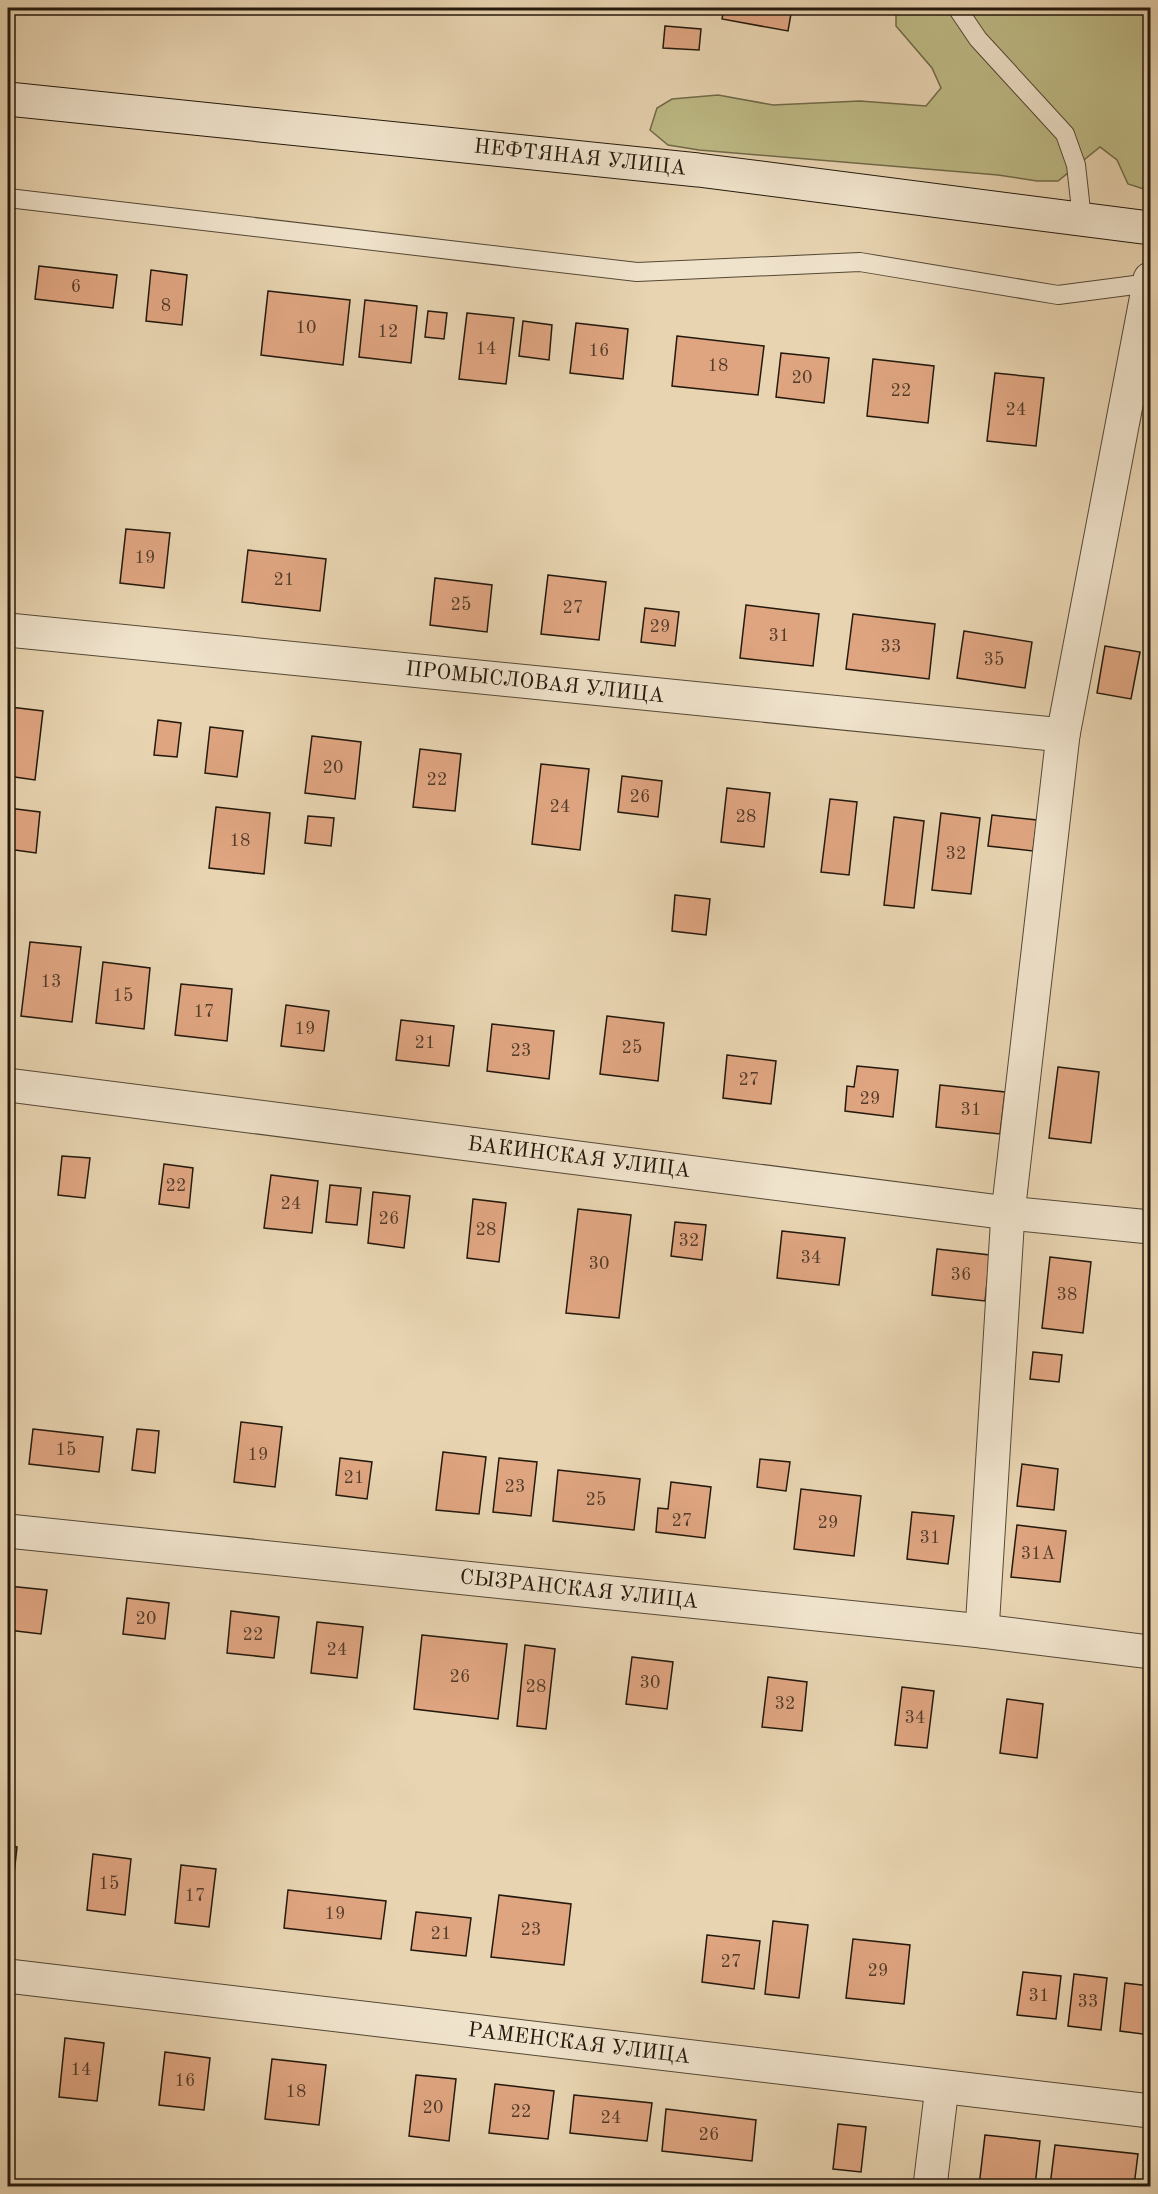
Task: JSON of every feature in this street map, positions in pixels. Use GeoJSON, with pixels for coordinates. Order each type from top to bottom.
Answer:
{"type":"FeatureCollection","features":[{"type":"Feature","properties":{"kind":"street","name":"НЕФТЯНАЯ УЛИЦА"},"geometry":{"type":"LineString","coordinates":[[8,99],[698,170],[1150,228]]}},
{"type":"Feature","properties":{"kind":"street"},"geometry":{"type":"LineString","coordinates":[[982,1631],[1008,1213],[1063,735],[1150,281]]}},
{"type":"Feature","properties":{"kind":"street","name":"ПРОМЫСЛОВАЯ УЛИЦА"},"geometry":{"type":"LineString","coordinates":[[8,630],[1063,735]]}},
{"type":"Feature","properties":{"kind":"street","name":"БАКИНСКАЯ УЛИЦА"},"geometry":{"type":"LineString","coordinates":[[8,1085],[1008,1213],[1150,1227]]}},
{"type":"Feature","properties":{"kind":"street","name":"СЫЗРАНСКАЯ УЛИЦА"},"geometry":{"type":"LineString","coordinates":[[8,1531],[982,1631],[1150,1652]]}},
{"type":"Feature","properties":{"kind":"street","name":"РАМЕНСКАЯ УЛИЦА"},"geometry":{"type":"LineString","coordinates":[[8,1976],[1150,2111]]}},
{"type":"Feature","properties":{"kind":"street"},"geometry":{"type":"LineString","coordinates":[[930,2187],[942,2087]]}},
{"type":"Feature","properties":{"kind":"lane"},"geometry":{"type":"LineString","coordinates":[[957,8],[978,39],[1065,134],[1076,165],[1082,219]]}},
{"type":"Feature","properties":{"kind":"lane"},"geometry":{"type":"LineString","coordinates":[[8,198],[637,272],[860,262],[1058,295],[1150,281]]}},
{"type":"Feature","properties":{"kind":"shaded area"},"geometry":{"type":"Polygon","coordinates":[[[896,8],[1150,8],[1150,191],[1128,184],[1117,160],[1100,147],[1058,181],[1037,181],[998,175],[699,150],[668,145],[650,130],[657,108],[672,99],[718,95],[773,105],[860,101],[926,106],[941,88],[932,68],[896,26],[896,8]]]}},
{"type":"Feature","properties":{"kind":"building"},"geometry":{"type":"Polygon","coordinates":[[[724,8],[792,8],[788,31],[722,19],[724,8]]]}},
{"type":"Feature","properties":{"kind":"building"},"geometry":{"type":"Polygon","coordinates":[[[665,26],[701,29],[699,50],[663,48],[665,26]]]}},
{"type":"Feature","properties":{"kind":"building"},"geometry":{"type":"Polygon","coordinates":[[[39,266],[117,275],[113,308],[35,299],[39,266]]]}},
{"type":"Feature","properties":{"kind":"building"},"geometry":{"type":"Polygon","coordinates":[[[151,270],[187,275],[182,325],[146,321],[151,270]]]}},
{"type":"Feature","properties":{"kind":"building"},"geometry":{"type":"Polygon","coordinates":[[[268,291],[350,300],[343,365],[261,355],[268,291]]]}},
{"type":"Feature","properties":{"kind":"building"},"geometry":{"type":"Polygon","coordinates":[[[365,300],[417,306],[411,363],[359,357],[365,300]]]}},
{"type":"Feature","properties":{"kind":"building"},"geometry":{"type":"Polygon","coordinates":[[[428,311],[447,313],[444,339],[425,337],[428,311]]]}},
{"type":"Feature","properties":{"kind":"building"},"geometry":{"type":"Polygon","coordinates":[[[467,313],[514,318],[506,384],[459,379],[467,313]]]}},
{"type":"Feature","properties":{"kind":"building"},"geometry":{"type":"Polygon","coordinates":[[[523,321],[552,325],[549,360],[519,356],[523,321]]]}},
{"type":"Feature","properties":{"kind":"building"},"geometry":{"type":"Polygon","coordinates":[[[576,323],[628,329],[623,379],[570,373],[576,323]]]}},
{"type":"Feature","properties":{"kind":"building"},"geometry":{"type":"Polygon","coordinates":[[[677,336],[764,346],[758,395],[672,386],[677,336]]]}},
{"type":"Feature","properties":{"kind":"building"},"geometry":{"type":"Polygon","coordinates":[[[781,353],[829,358],[824,403],[776,397],[781,353]]]}},
{"type":"Feature","properties":{"kind":"building"},"geometry":{"type":"Polygon","coordinates":[[[873,359],[934,366],[928,423],[867,416],[873,359]]]}},
{"type":"Feature","properties":{"kind":"building"},"geometry":{"type":"Polygon","coordinates":[[[995,373],[1044,378],[1036,446],[987,441],[995,373]]]}},
{"type":"Feature","properties":{"kind":"building"},"geometry":{"type":"Polygon","coordinates":[[[126,529],[170,533],[164,588],[120,583],[126,529]]]}},
{"type":"Feature","properties":{"kind":"building"},"geometry":{"type":"Polygon","coordinates":[[[248,550],[326,559],[320,611],[242,602],[248,550]]]}},
{"type":"Feature","properties":{"kind":"building"},"geometry":{"type":"Polygon","coordinates":[[[548,575],[606,582],[599,640],[541,634],[548,575]]]}},
{"type":"Feature","properties":{"kind":"building"},"geometry":{"type":"Polygon","coordinates":[[[435,578],[492,585],[487,632],[430,625],[435,578]]]}},
{"type":"Feature","properties":{"kind":"building"},"geometry":{"type":"Polygon","coordinates":[[[746,605],[819,614],[813,666],[740,658],[746,605]]]}},
{"type":"Feature","properties":{"kind":"building"},"geometry":{"type":"Polygon","coordinates":[[[645,608],[679,612],[675,646],[641,642],[645,608]]]}},
{"type":"Feature","properties":{"kind":"building"},"geometry":{"type":"Polygon","coordinates":[[[853,614],[935,624],[929,679],[846,669],[853,614]]]}},
{"type":"Feature","properties":{"kind":"building"},"geometry":{"type":"Polygon","coordinates":[[[964,631],[1032,642],[1025,688],[957,678],[964,631]]]}},
{"type":"Feature","properties":{"kind":"building"},"geometry":{"type":"Polygon","coordinates":[[[1105,646],[1140,652],[1131,699],[1097,693],[1105,646]]]}},
{"type":"Feature","properties":{"kind":"building"},"geometry":{"type":"Polygon","coordinates":[[[10,707],[43,711],[35,780],[8,776],[10,707]]]}},
{"type":"Feature","properties":{"kind":"building"},"geometry":{"type":"Polygon","coordinates":[[[158,720],[181,723],[177,757],[154,755],[158,720]]]}},
{"type":"Feature","properties":{"kind":"building"},"geometry":{"type":"Polygon","coordinates":[[[210,727],[243,731],[237,777],[205,773],[210,727]]]}},
{"type":"Feature","properties":{"kind":"building"},"geometry":{"type":"Polygon","coordinates":[[[312,736],[361,742],[355,799],[305,793],[312,736]]]}},
{"type":"Feature","properties":{"kind":"building"},"geometry":{"type":"Polygon","coordinates":[[[420,749],[461,754],[455,811],[413,807],[420,749]]]}},
{"type":"Feature","properties":{"kind":"building"},"geometry":{"type":"Polygon","coordinates":[[[541,764],[589,769],[580,850],[532,844],[541,764]]]}},
{"type":"Feature","properties":{"kind":"building"},"geometry":{"type":"Polygon","coordinates":[[[622,776],[662,781],[658,817],[618,812],[622,776]]]}},
{"type":"Feature","properties":{"kind":"building"},"geometry":{"type":"Polygon","coordinates":[[[727,788],[770,793],[764,847],[721,842],[727,788]]]}},
{"type":"Feature","properties":{"kind":"building"},"geometry":{"type":"Polygon","coordinates":[[[830,799],[857,802],[849,875],[821,872],[830,799]]]}},
{"type":"Feature","properties":{"kind":"building"},"geometry":{"type":"Polygon","coordinates":[[[216,807],[270,813],[264,874],[209,868],[216,807]]]}},
{"type":"Feature","properties":{"kind":"building"},"geometry":{"type":"Polygon","coordinates":[[[8,808],[40,812],[36,853],[8,849],[8,808]]]}},
{"type":"Feature","properties":{"kind":"building"},"geometry":{"type":"Polygon","coordinates":[[[941,813],[980,818],[971,894],[932,890],[941,813]]]}},
{"type":"Feature","properties":{"kind":"building"},"geometry":{"type":"Polygon","coordinates":[[[992,815],[1037,820],[1033,851],[988,846],[992,815]]]}},
{"type":"Feature","properties":{"kind":"building"},"geometry":{"type":"Polygon","coordinates":[[[308,816],[334,818],[331,846],[305,843],[308,816]]]}},
{"type":"Feature","properties":{"kind":"building"},"geometry":{"type":"Polygon","coordinates":[[[894,817],[924,821],[914,908],[884,905],[894,817]]]}},
{"type":"Feature","properties":{"kind":"building"},"geometry":{"type":"Polygon","coordinates":[[[675,895],[710,899],[706,935],[672,931],[675,895]]]}},
{"type":"Feature","properties":{"kind":"building"},"geometry":{"type":"Polygon","coordinates":[[[30,942],[81,947],[72,1022],[21,1016],[30,942]]]}},
{"type":"Feature","properties":{"kind":"building"},"geometry":{"type":"Polygon","coordinates":[[[103,962],[150,968],[144,1029],[96,1023],[103,962]]]}},
{"type":"Feature","properties":{"kind":"building"},"geometry":{"type":"Polygon","coordinates":[[[181,984],[232,989],[227,1041],[175,1035],[181,984]]]}},
{"type":"Feature","properties":{"kind":"building"},"geometry":{"type":"Polygon","coordinates":[[[286,1005],[329,1011],[324,1051],[281,1046],[286,1005]]]}},
{"type":"Feature","properties":{"kind":"building"},"geometry":{"type":"Polygon","coordinates":[[[607,1016],[664,1023],[658,1081],[600,1074],[607,1016]]]}},
{"type":"Feature","properties":{"kind":"building"},"geometry":{"type":"Polygon","coordinates":[[[401,1020],[454,1026],[449,1066],[396,1060],[401,1020]]]}},
{"type":"Feature","properties":{"kind":"building"},"geometry":{"type":"Polygon","coordinates":[[[492,1024],[554,1031],[549,1079],[487,1071],[492,1024]]]}},
{"type":"Feature","properties":{"kind":"building"},"geometry":{"type":"Polygon","coordinates":[[[727,1055],[776,1061],[771,1104],[723,1098],[727,1055]]]}},
{"type":"Feature","properties":{"kind":"building"},"geometry":{"type":"Polygon","coordinates":[[[857,1066],[898,1070],[893,1117],[845,1111],[847,1086],[854,1087],[857,1066]]]}},
{"type":"Feature","properties":{"kind":"building"},"geometry":{"type":"Polygon","coordinates":[[[1058,1067],[1099,1072],[1091,1143],[1049,1138],[1058,1067]]]}},
{"type":"Feature","properties":{"kind":"building"},"geometry":{"type":"Polygon","coordinates":[[[940,1085],[1005,1092],[1000,1134],[936,1127],[940,1085]]]}},
{"type":"Feature","properties":{"kind":"building"},"geometry":{"type":"Polygon","coordinates":[[[62,1156],[90,1158],[85,1198],[58,1195],[62,1156]]]}},
{"type":"Feature","properties":{"kind":"building"},"geometry":{"type":"Polygon","coordinates":[[[164,1164],[193,1168],[189,1208],[159,1204],[164,1164]]]}},
{"type":"Feature","properties":{"kind":"building"},"geometry":{"type":"Polygon","coordinates":[[[271,1175],[318,1181],[312,1233],[264,1228],[271,1175]]]}},
{"type":"Feature","properties":{"kind":"building"},"geometry":{"type":"Polygon","coordinates":[[[330,1185],[361,1188],[357,1225],[326,1222],[330,1185]]]}},
{"type":"Feature","properties":{"kind":"building"},"geometry":{"type":"Polygon","coordinates":[[[373,1192],[410,1196],[404,1248],[368,1243],[373,1192]]]}},
{"type":"Feature","properties":{"kind":"building"},"geometry":{"type":"Polygon","coordinates":[[[473,1199],[506,1203],[499,1262],[467,1258],[473,1199]]]}},
{"type":"Feature","properties":{"kind":"building"},"geometry":{"type":"Polygon","coordinates":[[[578,1209],[631,1215],[619,1318],[566,1313],[578,1209]]]}},
{"type":"Feature","properties":{"kind":"building"},"geometry":{"type":"Polygon","coordinates":[[[675,1222],[706,1225],[702,1260],[671,1256],[675,1222]]]}},
{"type":"Feature","properties":{"kind":"building"},"geometry":{"type":"Polygon","coordinates":[[[8,1226],[14,1227],[12,1249],[8,1249],[8,1226]]]}},
{"type":"Feature","properties":{"kind":"building"},"geometry":{"type":"Polygon","coordinates":[[[782,1231],[845,1238],[839,1285],[777,1278],[782,1231]]]}},
{"type":"Feature","properties":{"kind":"building"},"geometry":{"type":"Polygon","coordinates":[[[937,1249],[990,1255],[985,1301],[932,1295],[937,1249]]]}},
{"type":"Feature","properties":{"kind":"building"},"geometry":{"type":"Polygon","coordinates":[[[1050,1257],[1091,1262],[1083,1333],[1042,1328],[1050,1257]]]}},
{"type":"Feature","properties":{"kind":"building"},"geometry":{"type":"Polygon","coordinates":[[[1033,1352],[1062,1355],[1059,1382],[1030,1379],[1033,1352]]]}},
{"type":"Feature","properties":{"kind":"building"},"geometry":{"type":"Polygon","coordinates":[[[241,1422],[282,1427],[275,1487],[234,1482],[241,1422]]]}},
{"type":"Feature","properties":{"kind":"building"},"geometry":{"type":"Polygon","coordinates":[[[33,1429],[103,1437],[99,1472],[29,1464],[33,1429]]]}},
{"type":"Feature","properties":{"kind":"building"},"geometry":{"type":"Polygon","coordinates":[[[137,1429],[159,1431],[155,1473],[132,1470],[137,1429]]]}},
{"type":"Feature","properties":{"kind":"building"},"geometry":{"type":"Polygon","coordinates":[[[443,1452],[486,1457],[479,1514],[436,1510],[443,1452]]]}},
{"type":"Feature","properties":{"kind":"building"},"geometry":{"type":"Polygon","coordinates":[[[340,1458],[372,1462],[367,1499],[336,1495],[340,1458]]]}},
{"type":"Feature","properties":{"kind":"building"},"geometry":{"type":"Polygon","coordinates":[[[499,1458],[537,1462],[531,1516],[493,1512],[499,1458]]]}},
{"type":"Feature","properties":{"kind":"building"},"geometry":{"type":"Polygon","coordinates":[[[760,1459],[790,1462],[786,1491],[757,1487],[760,1459]]]}},
{"type":"Feature","properties":{"kind":"building"},"geometry":{"type":"Polygon","coordinates":[[[1022,1464],[1058,1469],[1054,1510],[1017,1506],[1022,1464]]]}},
{"type":"Feature","properties":{"kind":"building"},"geometry":{"type":"Polygon","coordinates":[[[558,1470],[640,1479],[634,1530],[553,1521],[558,1470]]]}},
{"type":"Feature","properties":{"kind":"building"},"geometry":{"type":"Polygon","coordinates":[[[671,1482],[711,1487],[705,1538],[656,1532],[658,1508],[668,1509],[671,1482]]]}},
{"type":"Feature","properties":{"kind":"building"},"geometry":{"type":"Polygon","coordinates":[[[801,1489],[861,1496],[854,1556],[794,1549],[801,1489]]]}},
{"type":"Feature","properties":{"kind":"building"},"geometry":{"type":"Polygon","coordinates":[[[912,1512],[954,1516],[948,1564],[907,1559],[912,1512]]]}},
{"type":"Feature","properties":{"kind":"building"},"geometry":{"type":"Polygon","coordinates":[[[1017,1525],[1066,1531],[1060,1582],[1011,1577],[1017,1525]]]}},
{"type":"Feature","properties":{"kind":"building"},"geometry":{"type":"Polygon","coordinates":[[[8,1586],[47,1590],[41,1634],[8,1630],[8,1586]]]}},
{"type":"Feature","properties":{"kind":"building"},"geometry":{"type":"Polygon","coordinates":[[[127,1598],[169,1603],[165,1639],[123,1634],[127,1598]]]}},
{"type":"Feature","properties":{"kind":"building"},"geometry":{"type":"Polygon","coordinates":[[[231,1611],[279,1617],[274,1658],[227,1653],[231,1611]]]}},
{"type":"Feature","properties":{"kind":"building"},"geometry":{"type":"Polygon","coordinates":[[[317,1622],[363,1627],[357,1678],[311,1673],[317,1622]]]}},
{"type":"Feature","properties":{"kind":"building"},"geometry":{"type":"Polygon","coordinates":[[[422,1635],[507,1644],[498,1719],[414,1709],[422,1635]]]}},
{"type":"Feature","properties":{"kind":"building"},"geometry":{"type":"Polygon","coordinates":[[[525,1645],[555,1649],[546,1729],[517,1726],[525,1645]]]}},
{"type":"Feature","properties":{"kind":"building"},"geometry":{"type":"Polygon","coordinates":[[[632,1657],[673,1662],[667,1709],[626,1704],[632,1657]]]}},
{"type":"Feature","properties":{"kind":"building"},"geometry":{"type":"Polygon","coordinates":[[[768,1677],[807,1682],[802,1731],[762,1727],[768,1677]]]}},
{"type":"Feature","properties":{"kind":"building"},"geometry":{"type":"Polygon","coordinates":[[[902,1687],[934,1691],[927,1748],[895,1745],[902,1687]]]}},
{"type":"Feature","properties":{"kind":"building"},"geometry":{"type":"Polygon","coordinates":[[[1007,1699],[1043,1704],[1037,1758],[1000,1753],[1007,1699]]]}},
{"type":"Feature","properties":{"kind":"building"},"geometry":{"type":"Polygon","coordinates":[[[8,1846],[17,1847],[11,1901],[8,1900],[8,1846]]]}},
{"type":"Feature","properties":{"kind":"building"},"geometry":{"type":"Polygon","coordinates":[[[93,1854],[131,1859],[125,1915],[87,1910],[93,1854]]]}},
{"type":"Feature","properties":{"kind":"building"},"geometry":{"type":"Polygon","coordinates":[[[181,1865],[216,1869],[209,1927],[175,1923],[181,1865]]]}},
{"type":"Feature","properties":{"kind":"building"},"geometry":{"type":"Polygon","coordinates":[[[288,1890],[386,1901],[381,1939],[284,1928],[288,1890]]]}},
{"type":"Feature","properties":{"kind":"building"},"geometry":{"type":"Polygon","coordinates":[[[499,1895],[571,1904],[564,1965],[491,1957],[499,1895]]]}},
{"type":"Feature","properties":{"kind":"building"},"geometry":{"type":"Polygon","coordinates":[[[416,1912],[471,1918],[466,1956],[411,1950],[416,1912]]]}},
{"type":"Feature","properties":{"kind":"building"},"geometry":{"type":"Polygon","coordinates":[[[773,1921],[808,1925],[799,1998],[765,1994],[773,1921]]]}},
{"type":"Feature","properties":{"kind":"building"},"geometry":{"type":"Polygon","coordinates":[[[707,1935],[760,1941],[754,1989],[702,1982],[707,1935]]]}},
{"type":"Feature","properties":{"kind":"building"},"geometry":{"type":"Polygon","coordinates":[[[853,1939],[910,1945],[904,2004],[846,1998],[853,1939]]]}},
{"type":"Feature","properties":{"kind":"building"},"geometry":{"type":"Polygon","coordinates":[[[1023,1972],[1061,1976],[1056,2019],[1017,2015],[1023,1972]]]}},
{"type":"Feature","properties":{"kind":"building"},"geometry":{"type":"Polygon","coordinates":[[[1074,1974],[1107,1978],[1101,2030],[1068,2026],[1074,1974]]]}},
{"type":"Feature","properties":{"kind":"building"},"geometry":{"type":"Polygon","coordinates":[[[1125,1983],[1150,1986],[1150,2035],[1120,2031],[1125,1983]]]}},
{"type":"Feature","properties":{"kind":"building"},"geometry":{"type":"Polygon","coordinates":[[[65,2038],[104,2043],[97,2101],[59,2097],[65,2038]]]}},
{"type":"Feature","properties":{"kind":"building"},"geometry":{"type":"Polygon","coordinates":[[[165,2052],[210,2058],[204,2110],[159,2105],[165,2052]]]}},
{"type":"Feature","properties":{"kind":"building"},"geometry":{"type":"Polygon","coordinates":[[[272,2059],[326,2065],[319,2125],[265,2119],[272,2059]]]}},
{"type":"Feature","properties":{"kind":"building"},"geometry":{"type":"Polygon","coordinates":[[[416,2075],[456,2079],[449,2141],[409,2136],[416,2075]]]}},
{"type":"Feature","properties":{"kind":"building"},"geometry":{"type":"Polygon","coordinates":[[[495,2084],[554,2091],[548,2139],[489,2133],[495,2084]]]}},
{"type":"Feature","properties":{"kind":"building"},"geometry":{"type":"Polygon","coordinates":[[[574,2095],[652,2103],[647,2141],[570,2133],[574,2095]]]}},
{"type":"Feature","properties":{"kind":"building"},"geometry":{"type":"Polygon","coordinates":[[[666,2109],[756,2120],[752,2161],[662,2151],[666,2109]]]}},
{"type":"Feature","properties":{"kind":"building"},"geometry":{"type":"Polygon","coordinates":[[[838,2124],[866,2127],[861,2172],[833,2169],[838,2124]]]}},
{"type":"Feature","properties":{"kind":"building"},"geometry":{"type":"Polygon","coordinates":[[[985,2135],[1040,2141],[1035,2186],[979,2186],[985,2135]]]}},
{"type":"Feature","properties":{"kind":"building"},"geometry":{"type":"Polygon","coordinates":[[[1055,2145],[1138,2154],[1134,2186],[1050,2186],[1055,2145]]]}}]}
